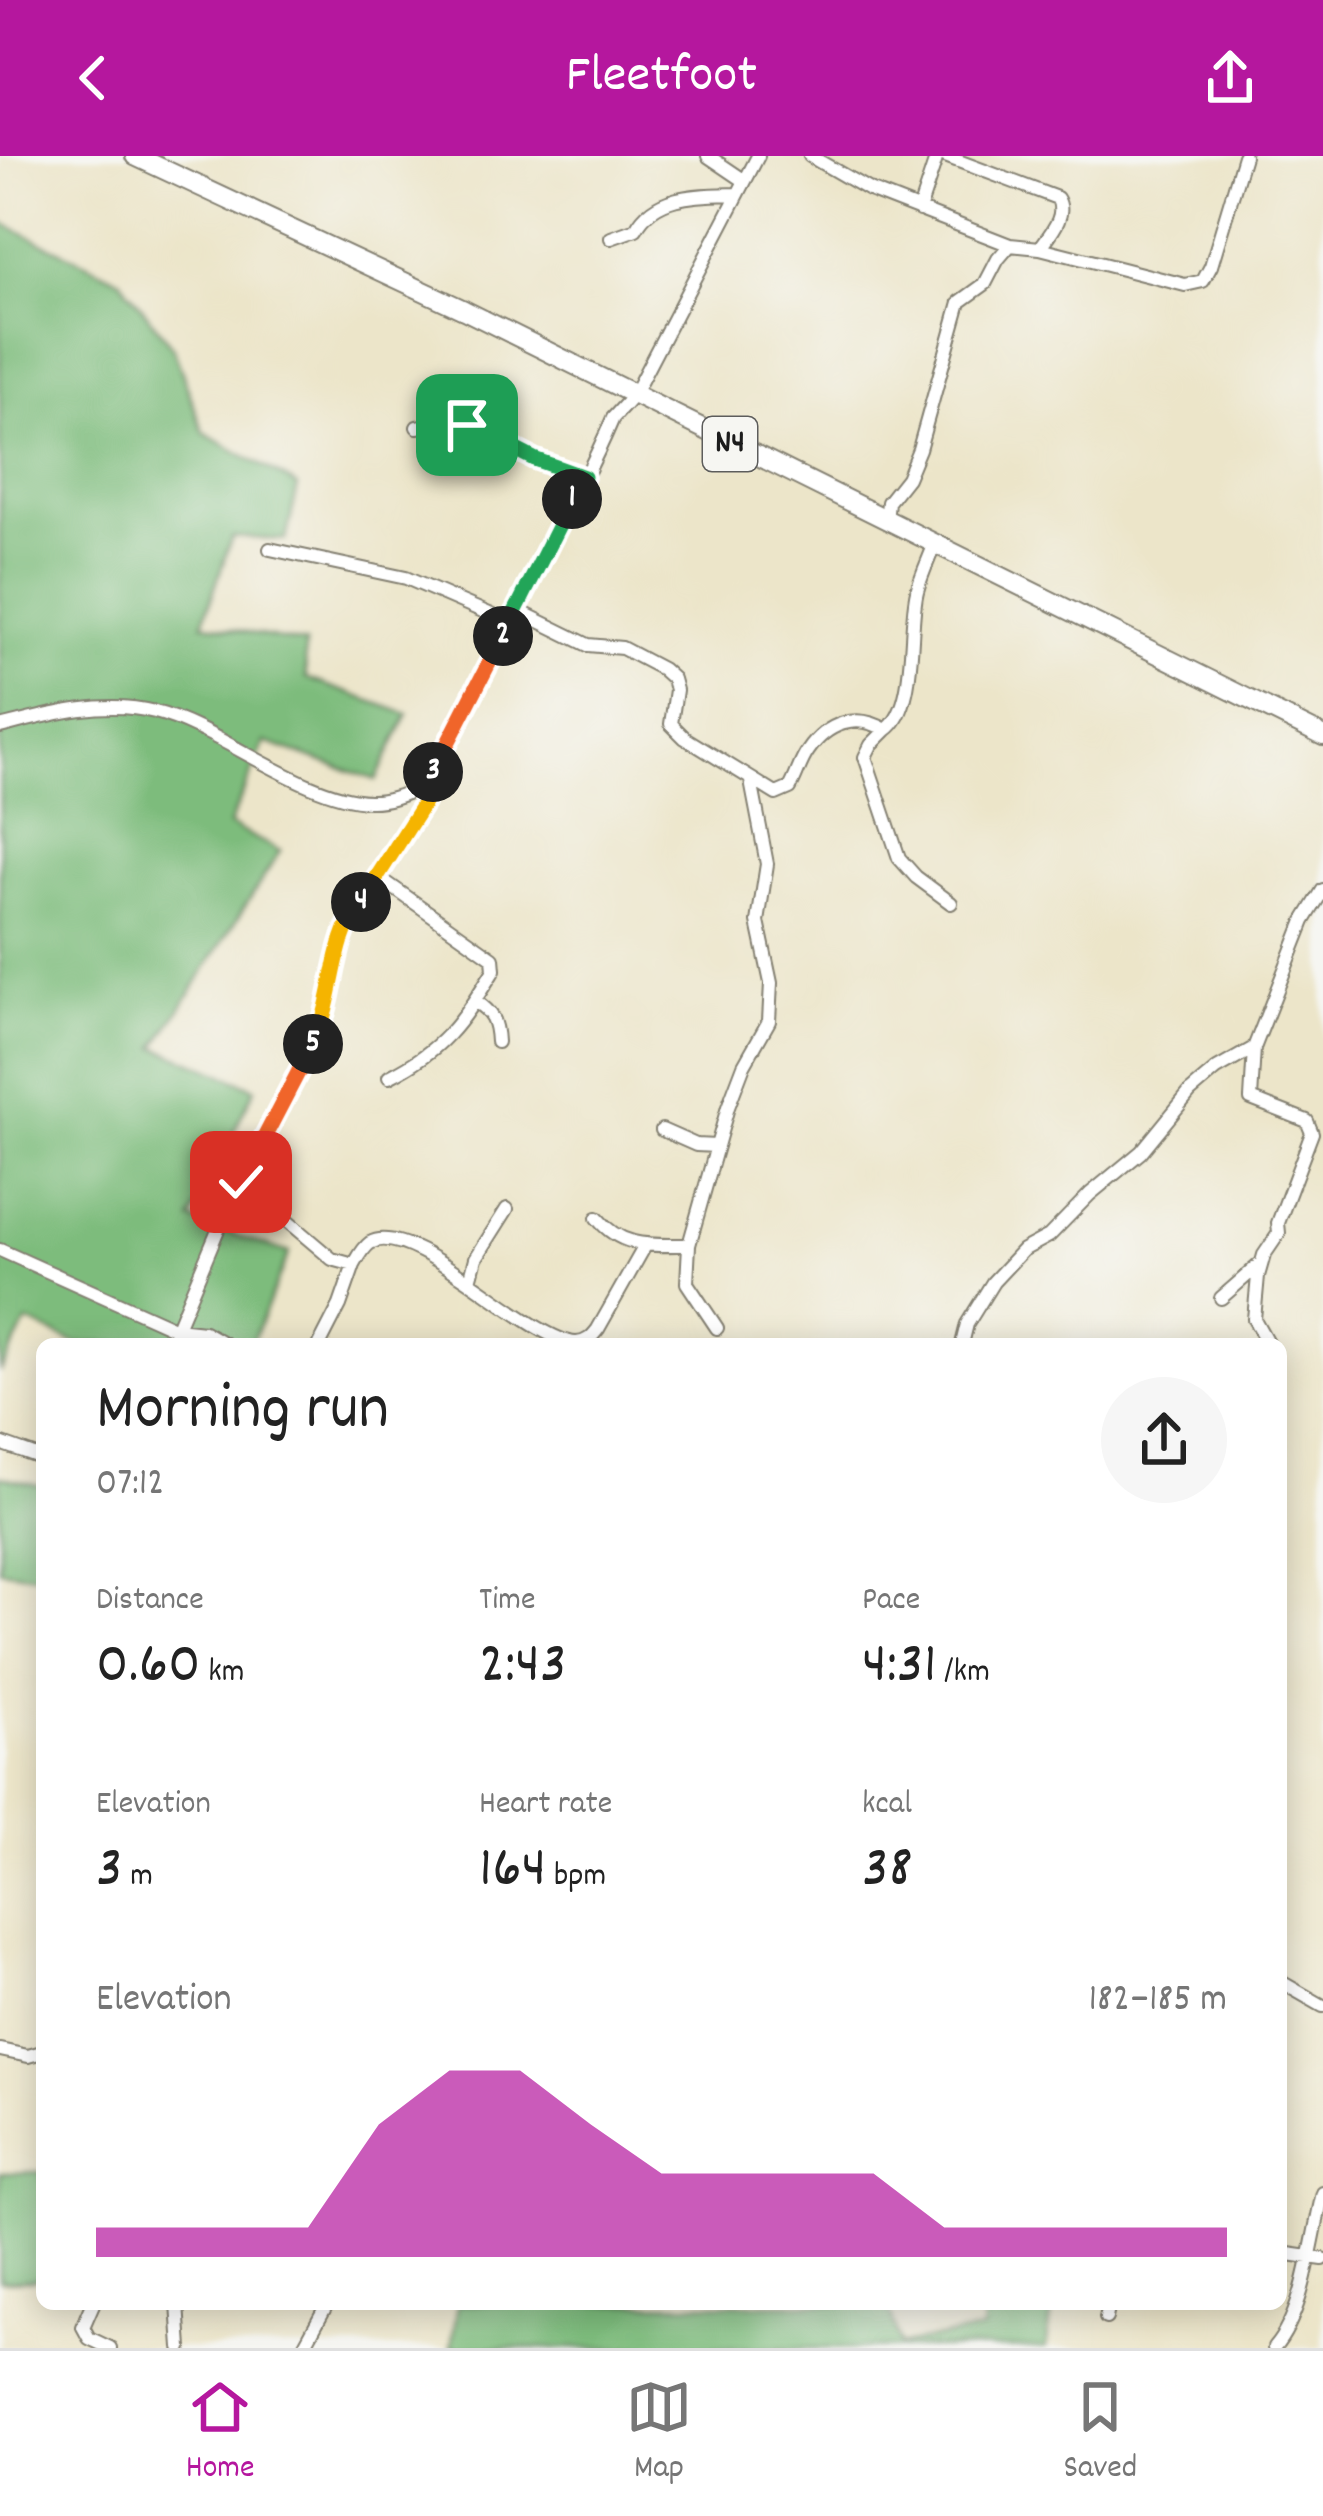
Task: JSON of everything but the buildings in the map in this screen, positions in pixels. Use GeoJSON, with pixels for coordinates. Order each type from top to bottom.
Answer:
{"type":"FeatureCollection","features":[{"type":"Feature","properties":{"kind":"highway","name":"N4"},"geometry":{"type":"LineString","coordinates":[[135,156],[314,237],[1323,736]]}},
{"type":"Feature","properties":{"kind":"street"},"geometry":{"type":"LineString","coordinates":[[708,156],[741,187]]}},
{"type":"Feature","properties":{"kind":"street"},"geometry":{"type":"LineString","coordinates":[[0,727],[53,713],[120,706],[160,713],[355,799],[399,797],[422,787],[466,712],[613,418],[633,396],[758,156]]}},
{"type":"Feature","properties":{"kind":"street"},"geometry":{"type":"LineString","coordinates":[[810,156],[832,162],[919,210],[1010,245],[1040,248],[1185,285],[1203,281],[1222,238],[1244,156]]}},
{"type":"Feature","properties":{"kind":"street"},"geometry":{"type":"LineString","coordinates":[[919,210],[941,156],[1057,198],[1060,216],[1040,248]]}},
{"type":"Feature","properties":{"kind":"street"},"geometry":{"type":"LineString","coordinates":[[611,238],[635,229],[643,215],[658,205],[741,187]]}},
{"type":"Feature","properties":{"kind":"street"},"geometry":{"type":"LineString","coordinates":[[886,521],[888,502],[907,478],[919,449],[960,302],[985,284],[1010,245]]}},
{"type":"Feature","properties":{"kind":"street"},"geometry":{"type":"LineString","coordinates":[[417,427],[446,422],[467,425],[534,459],[584,477]]}},
{"type":"Feature","properties":{"kind":"street"},"geometry":{"type":"LineString","coordinates":[[934,546],[916,595],[908,678],[896,723],[871,745],[865,757],[899,858],[951,903]]}},
{"type":"Feature","properties":{"kind":"street"},"geometry":{"type":"LineString","coordinates":[[270,549],[406,578],[588,645],[622,648],[673,680],[671,724],[685,738],[770,792],[785,792],[808,750],[834,724],[874,723],[886,730]]}},
{"type":"Feature","properties":{"kind":"street"},"geometry":{"type":"LineString","coordinates":[[717,1328],[687,1282],[689,1245],[745,1065],[769,1021],[771,983],[758,922],[767,864],[751,780]]}},
{"type":"Feature","properties":{"kind":"street"},"geometry":{"type":"LineString","coordinates":[[172,1338],[241,1182],[324,1022],[345,924],[424,803],[422,787]]}},
{"type":"Feature","properties":{"kind":"street"},"geometry":{"type":"LineString","coordinates":[[377,876],[493,958],[494,970],[434,1052],[388,1077]]}},
{"type":"Feature","properties":{"kind":"street"},"geometry":{"type":"LineString","coordinates":[[1221,1298],[1261,1263],[1279,1233],[1278,1223],[1312,1133],[1307,1121],[1251,1099],[1254,1048],[1304,921],[1323,890]]}},
{"type":"Feature","properties":{"kind":"street"},"geometry":{"type":"LineString","coordinates":[[474,1001],[490,1011],[497,1042]]}},
{"type":"Feature","properties":{"kind":"street"},"geometry":{"type":"LineString","coordinates":[[964,1338],[992,1282],[1023,1250],[1049,1236],[1141,1152],[1204,1080],[1254,1048]]}},
{"type":"Feature","properties":{"kind":"street"},"geometry":{"type":"LineString","coordinates":[[662,1130],[716,1147]]}},
{"type":"Feature","properties":{"kind":"street"},"geometry":{"type":"LineString","coordinates":[[241,1182],[332,1259],[354,1265]]}},
{"type":"Feature","properties":{"kind":"street"},"geometry":{"type":"LineString","coordinates":[[470,1281],[476,1258],[507,1209]]}},
{"type":"Feature","properties":{"kind":"street"},"geometry":{"type":"LineString","coordinates":[[597,1218],[611,1235],[646,1244],[689,1245]]}},
{"type":"Feature","properties":{"kind":"street"},"geometry":{"type":"LineString","coordinates":[[323,1338],[354,1265],[376,1240],[406,1244],[560,1338]]}},
{"type":"Feature","properties":{"kind":"street"},"geometry":{"type":"LineString","coordinates":[[591,1338],[646,1244]]}},
{"type":"Feature","properties":{"kind":"street"},"geometry":{"type":"LineString","coordinates":[[0,1250],[176,1329],[214,1338]]}},
{"type":"Feature","properties":{"kind":"street"},"geometry":{"type":"LineString","coordinates":[[1261,1263],[1254,1318],[1265,1338]]}},
{"type":"Feature","properties":{"kind":"street"},"geometry":{"type":"LineString","coordinates":[[1,1444],[36,1456]]}},
{"type":"Feature","properties":{"kind":"street"},"geometry":{"type":"LineString","coordinates":[[1287,1985],[1323,2006]]}},
{"type":"Feature","properties":{"kind":"street"},"geometry":{"type":"LineString","coordinates":[[0,2050],[36,2054]]}},
{"type":"Feature","properties":{"kind":"street"},"geometry":{"type":"LineString","coordinates":[[1274,2348],[1288,2333],[1323,2193]]}},
{"type":"Feature","properties":{"kind":"street"},"geometry":{"type":"LineString","coordinates":[[1287,2253],[1323,2259]]}},
{"type":"Feature","properties":{"kind":"street"},"geometry":{"type":"LineString","coordinates":[[90,2310],[83,2326],[89,2338],[110,2348]]}},
{"type":"Feature","properties":{"kind":"street"},"geometry":{"type":"LineString","coordinates":[[178,2310],[181,2348]]}},
{"type":"Feature","properties":{"kind":"street"},"geometry":{"type":"LineString","coordinates":[[303,2348],[325,2310]]}},
{"type":"Feature","properties":{"kind":"green space"},"geometry":{"type":"Polygon","coordinates":[[[0,222],[121,280],[173,348],[204,433],[298,486],[286,540],[232,537],[203,623],[305,644],[306,678],[408,714],[376,780],[265,742],[229,825],[280,851],[156,1047],[255,1088],[191,1220],[289,1253],[254,1338],[63,1338],[27,1322],[0,1372],[0,222]]]}},
{"type":"Feature","properties":{"kind":"green space"},"geometry":{"type":"Polygon","coordinates":[[[0,1476],[36,1485],[36,1575],[0,1570],[0,1476]]]}},
{"type":"Feature","properties":{"kind":"green space"},"geometry":{"type":"Polygon","coordinates":[[[36,2172],[36,2280],[0,2281],[0,2173],[36,2172]]]}},
{"type":"Feature","properties":{"kind":"green space"},"geometry":{"type":"Polygon","coordinates":[[[457,2310],[890,2310],[900,2345],[982,2330],[984,2310],[1052,2310],[1046,2348],[451,2348],[457,2310]]]}},
{"type":"Feature","properties":{"kind":"route"},"geometry":{"type":"LineString","coordinates":[[241,1182],[324,1022],[345,924],[410,830],[424,803],[422,787],[485,676],[584,477],[534,459],[467,425]]}}]}
